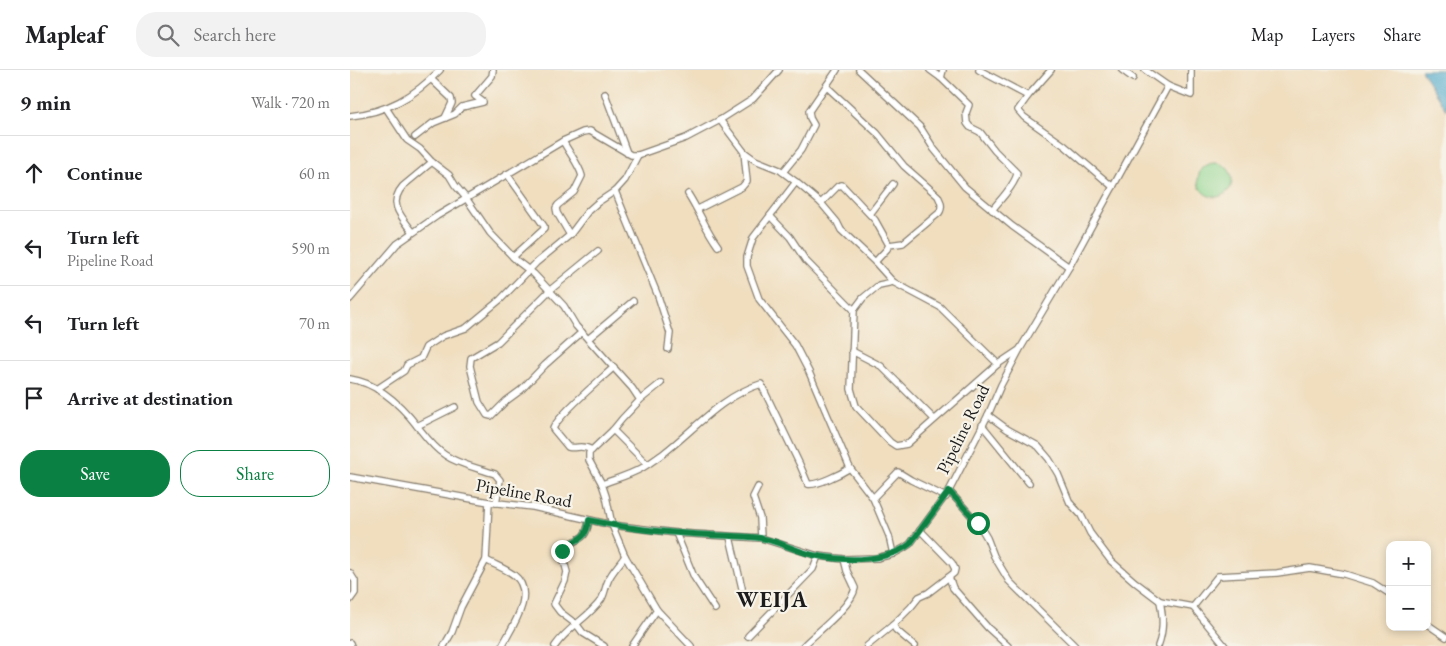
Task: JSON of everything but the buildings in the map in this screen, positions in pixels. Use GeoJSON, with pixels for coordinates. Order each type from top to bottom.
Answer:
{"type":"FeatureCollection","features":[{"type":"Feature","properties":{"kind":"street"},"geometry":{"type":"LineString","coordinates":[[350,116],[369,114],[386,108],[411,95],[440,70]]}},
{"type":"Feature","properties":{"kind":"street"},"geometry":{"type":"LineString","coordinates":[[415,137],[433,123],[455,114],[462,107],[483,102],[476,96],[492,76],[493,70]]}},
{"type":"Feature","properties":{"kind":"street"},"geometry":{"type":"LineString","coordinates":[[350,299],[397,244],[413,232],[466,198],[563,141],[590,131],[630,155],[638,155],[686,138],[720,120],[753,99],[779,70]]}},
{"type":"Feature","properties":{"kind":"street"},"geometry":{"type":"LineString","coordinates":[[783,172],[810,135],[814,125],[809,111],[837,70]]}},
{"type":"Feature","properties":{"kind":"street"},"geometry":{"type":"LineString","coordinates":[[930,70],[969,105],[966,113],[967,123],[970,127],[980,132],[995,151],[1017,173],[1014,182],[992,210]]}},
{"type":"Feature","properties":{"kind":"street"},"geometry":{"type":"LineString","coordinates":[[941,78],[943,70]]}},
{"type":"Feature","properties":{"kind":"street"},"geometry":{"type":"LineString","coordinates":[[979,70],[1028,96]]}},
{"type":"Feature","properties":{"kind":"street"},"geometry":{"type":"LineString","coordinates":[[1051,70],[1018,110],[1024,117],[1065,146],[1113,187]]}},
{"type":"Feature","properties":{"kind":"street"},"geometry":{"type":"LineString","coordinates":[[1122,70],[1132,78]]}},
{"type":"Feature","properties":{"kind":"street"},"geometry":{"type":"LineString","coordinates":[[1145,70],[1168,86],[1192,95],[1191,70]]}},
{"type":"Feature","properties":{"kind":"street"},"geometry":{"type":"LineString","coordinates":[[862,71],[920,127],[931,145],[961,184],[1012,226],[1069,267]]}},
{"type":"Feature","properties":{"kind":"street"},"geometry":{"type":"LineString","coordinates":[[431,79],[451,98],[452,103],[444,118]]}},
{"type":"Feature","properties":{"kind":"street"},"geometry":{"type":"LineString","coordinates":[[826,86],[877,133],[904,166],[938,196],[941,202],[939,213],[907,240],[899,244],[889,245]]}},
{"type":"Feature","properties":{"kind":"street","name":"Pipeline Road"},"geometry":{"type":"LineString","coordinates":[[350,477],[489,502],[532,507],[612,525],[676,533],[761,538],[818,556],[844,559],[878,558],[893,554],[910,544],[947,494],[1020,349],[1069,267],[1168,86]]}},
{"type":"Feature","properties":{"kind":"street"},"geometry":{"type":"LineString","coordinates":[[605,94],[627,153]]}},
{"type":"Feature","properties":{"kind":"street"},"geometry":{"type":"LineString","coordinates":[[386,108],[407,140],[420,148],[432,162],[449,175],[490,233],[564,306],[582,332],[632,388],[640,400]]}},
{"type":"Feature","properties":{"kind":"street"},"geometry":{"type":"LineString","coordinates":[[720,120],[744,152],[755,160],[783,172],[796,182],[821,203],[842,230],[893,282],[940,307],[998,364]]}},
{"type":"Feature","properties":{"kind":"street"},"geometry":{"type":"LineString","coordinates":[[563,141],[582,176],[574,192],[556,208],[570,235]]}},
{"type":"Feature","properties":{"kind":"street"},"geometry":{"type":"LineString","coordinates":[[698,209],[745,184],[747,181],[744,152]]}},
{"type":"Feature","properties":{"kind":"street"},"geometry":{"type":"LineString","coordinates":[[378,389],[404,371],[407,365],[421,358],[426,347],[443,336],[466,328],[501,299],[536,262],[570,235],[588,211],[602,199],[616,191],[625,180],[638,155]]}},
{"type":"Feature","properties":{"kind":"street"},"geometry":{"type":"LineString","coordinates":[[413,232],[395,205],[396,200],[400,189],[432,162]]}},
{"type":"Feature","properties":{"kind":"street"},"geometry":{"type":"LineString","coordinates":[[507,174],[544,226],[544,229],[513,257]]}},
{"type":"Feature","properties":{"kind":"street"},"geometry":{"type":"LineString","coordinates":[[796,182],[753,238],[747,256],[747,266],[759,299],[795,345],[812,378],[850,468],[873,498],[889,536],[893,554]]}},
{"type":"Feature","properties":{"kind":"street"},"geometry":{"type":"LineString","coordinates":[[870,214],[893,184]]}},
{"type":"Feature","properties":{"kind":"street"},"geometry":{"type":"LineString","coordinates":[[821,203],[838,186],[842,185],[870,214],[889,245]]}},
{"type":"Feature","properties":{"kind":"street"},"geometry":{"type":"LineString","coordinates":[[616,191],[658,296],[670,333],[668,350]]}},
{"type":"Feature","properties":{"kind":"street"},"geometry":{"type":"LineString","coordinates":[[688,194],[718,246]]}},
{"type":"Feature","properties":{"kind":"street"},"geometry":{"type":"LineString","coordinates":[[770,216],[790,237],[806,261],[854,310]]}},
{"type":"Feature","properties":{"kind":"street"},"geometry":{"type":"LineString","coordinates":[[875,262],[889,245]]}},
{"type":"Feature","properties":{"kind":"street"},"geometry":{"type":"LineString","coordinates":[[582,332],[545,365],[522,390],[506,401],[491,416],[487,415],[479,402],[470,366],[471,358],[498,342],[549,292],[598,251]]}},
{"type":"Feature","properties":{"kind":"street"},"geometry":{"type":"LineString","coordinates":[[893,282],[879,286],[863,298],[854,310],[851,389],[856,406],[896,446],[907,444],[998,364],[1020,349]]}},
{"type":"Feature","properties":{"kind":"street"},"geometry":{"type":"LineString","coordinates":[[588,339],[633,300]]}},
{"type":"Feature","properties":{"kind":"street"},"geometry":{"type":"LineString","coordinates":[[852,351],[881,366],[934,420]]}},
{"type":"Feature","properties":{"kind":"street"},"geometry":{"type":"LineString","coordinates":[[592,450],[585,446],[568,447],[553,429],[564,414],[614,368]]}},
{"type":"Feature","properties":{"kind":"street"},"geometry":{"type":"LineString","coordinates":[[350,379],[374,387],[393,400],[425,437],[444,454],[452,459],[495,474],[498,477],[499,485],[496,503]]}},
{"type":"Feature","properties":{"kind":"street"},"geometry":{"type":"LineString","coordinates":[[661,383],[640,400],[589,453],[589,460],[602,484],[612,525],[625,556],[657,610],[691,646]]}},
{"type":"Feature","properties":{"kind":"street"},"geometry":{"type":"LineString","coordinates":[[602,484],[642,468],[662,454],[722,403],[761,384],[808,484],[811,486],[815,485],[825,479],[835,477],[850,468]]}},
{"type":"Feature","properties":{"kind":"street"},"geometry":{"type":"LineString","coordinates":[[417,426],[455,407]]}},
{"type":"Feature","properties":{"kind":"street"},"geometry":{"type":"LineString","coordinates":[[988,415],[1007,429],[1038,446],[1049,459],[1058,474],[1070,503],[1111,561],[1160,601],[1193,607],[1225,646]]}},
{"type":"Feature","properties":{"kind":"street"},"geometry":{"type":"LineString","coordinates":[[982,425],[1029,483]]}},
{"type":"Feature","properties":{"kind":"street"},"geometry":{"type":"LineString","coordinates":[[613,430],[647,464]]}},
{"type":"Feature","properties":{"kind":"street"},"geometry":{"type":"LineString","coordinates":[[873,498],[898,472],[911,480],[947,494],[978,523],[1009,581],[1075,646]]}},
{"type":"Feature","properties":{"kind":"street"},"geometry":{"type":"LineString","coordinates":[[758,486],[753,497],[760,518],[761,538]]}},
{"type":"Feature","properties":{"kind":"street"},"geometry":{"type":"LineString","coordinates":[[444,646],[452,632],[461,607],[486,560],[489,502]]}},
{"type":"Feature","properties":{"kind":"street"},"geometry":{"type":"LineString","coordinates":[[589,520],[585,535],[565,546],[562,551],[567,572],[565,581],[554,603],[560,612],[577,625],[583,634],[604,646]]}},
{"type":"Feature","properties":{"kind":"street"},"geometry":{"type":"LineString","coordinates":[[867,646],[893,626],[919,597],[928,593],[954,573],[955,569],[952,564],[920,530]]}},
{"type":"Feature","properties":{"kind":"street"},"geometry":{"type":"LineString","coordinates":[[676,533],[694,577],[715,609]]}},
{"type":"Feature","properties":{"kind":"street"},"geometry":{"type":"LineString","coordinates":[[730,537],[742,588]]}},
{"type":"Feature","properties":{"kind":"street"},"geometry":{"type":"LineString","coordinates":[[555,646],[566,632],[577,625],[600,600],[611,574],[625,556]]}},
{"type":"Feature","properties":{"kind":"street"},"geometry":{"type":"LineString","coordinates":[[748,636],[812,570],[818,556]]}},
{"type":"Feature","properties":{"kind":"street"},"geometry":{"type":"LineString","coordinates":[[803,646],[840,611],[854,594],[855,588],[846,571],[844,559]]}},
{"type":"Feature","properties":{"kind":"street"},"geometry":{"type":"LineString","coordinates":[[486,560],[513,574],[519,580],[522,587],[523,600],[521,608],[502,646]]}},
{"type":"Feature","properties":{"kind":"street"},"geometry":{"type":"LineString","coordinates":[[1193,607],[1218,576],[1277,573],[1310,568],[1344,574],[1373,583],[1386,591]]}},
{"type":"Feature","properties":{"kind":"street"},"geometry":{"type":"LineString","coordinates":[[350,572],[355,581],[355,593],[350,600]]}},
{"type":"Feature","properties":{"kind":"street"},"geometry":{"type":"LineString","coordinates":[[949,577],[953,588],[988,628],[1008,646]]}},
{"type":"Feature","properties":{"kind":"street"},"geometry":{"type":"LineString","coordinates":[[1158,646],[1163,621],[1160,601]]}},
{"type":"Feature","properties":{"kind":"street"},"geometry":{"type":"LineString","coordinates":[[632,646],[657,610]]}},
{"type":"Feature","properties":{"kind":"street"},"geometry":{"type":"LineString","coordinates":[[893,626],[915,646]]}},
{"type":"Feature","properties":{"kind":"street"},"geometry":{"type":"LineString","coordinates":[[1431,627],[1446,637]]}},
{"type":"Feature","properties":{"kind":"green space"},"geometry":{"type":"Polygon","coordinates":[[[1215,163],[1227,168],[1232,180],[1227,192],[1215,197],[1203,192],[1198,180],[1203,168],[1215,163]]]}},
{"type":"Feature","properties":{"kind":"water"},"geometry":{"type":"Polygon","coordinates":[[[1421,70],[1446,70],[1446,110],[1421,70]]]}},
{"type":"Feature","properties":{"kind":"district","name":"WEIJA"},"geometry":{"type":"Point","coordinates":[772,599]}},
{"type":"Feature","properties":{"kind":"route"},"geometry":{"type":"LineString","coordinates":[[562,551],[565,546],[585,535],[589,520],[612,525],[676,533],[761,538],[818,556],[844,559],[878,558],[893,554],[910,544],[949,491],[978,523]]}}]}
